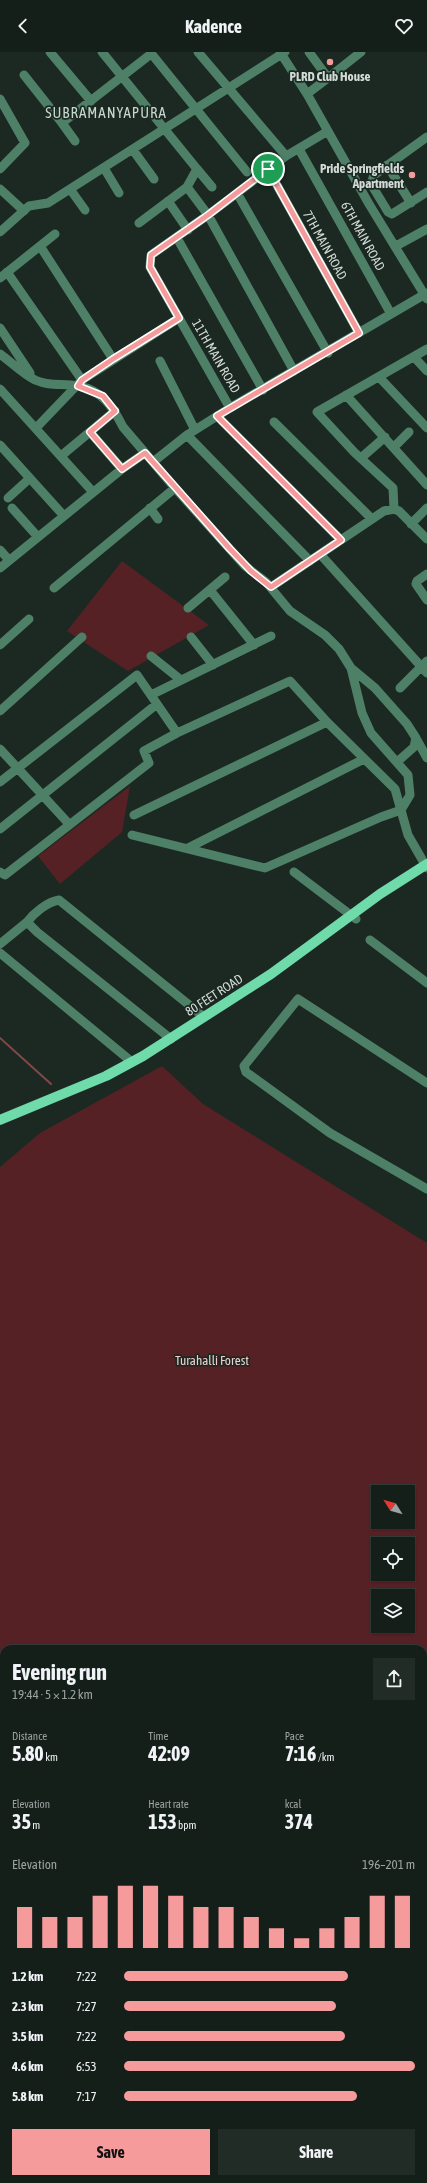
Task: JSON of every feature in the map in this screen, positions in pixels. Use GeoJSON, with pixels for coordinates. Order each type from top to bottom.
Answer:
{"type":"FeatureCollection","features":[{"type":"Feature","properties":{"kind":"main road","name":"80 FEET ROAD"},"geometry":{"type":"LineString","coordinates":[[0,1120],[84,1086],[132,1062],[171,1039],[399,888],[427,867]]}},
{"type":"Feature","properties":{"kind":"main road","name":"80 FEET ROAD"},"geometry":{"type":"LineString","coordinates":[[0,1126],[101,1084],[146,1061],[274,979],[354,917]]}},
{"type":"Feature","properties":{"kind":"street"},"geometry":{"type":"LineString","coordinates":[[50,52],[92,101]]}},
{"type":"Feature","properties":{"kind":"street"},"geometry":{"type":"LineString","coordinates":[[102,52],[212,187]]}},
{"type":"Feature","properties":{"kind":"street"},"geometry":{"type":"LineString","coordinates":[[198,52],[286,156]]}},
{"type":"Feature","properties":{"kind":"street"},"geometry":{"type":"LineString","coordinates":[[309,52],[328,78]]}},
{"type":"Feature","properties":{"kind":"street"},"geometry":{"type":"LineString","coordinates":[[307,94],[361,52]]}},
{"type":"Feature","properties":{"kind":"street"},"geometry":{"type":"LineString","coordinates":[[62,124],[151,53],[247,172]]}},
{"type":"Feature","properties":{"kind":"street"},"geometry":{"type":"LineString","coordinates":[[0,232],[31,205],[48,204],[195,109],[229,89],[282,53],[328,130],[371,207],[426,296],[391,314],[230,408],[187,435],[153,462]]}},
{"type":"Feature","properties":{"kind":"street"},"geometry":{"type":"LineString","coordinates":[[24,75],[76,141]]}},
{"type":"Feature","properties":{"kind":"street"},"geometry":{"type":"LineString","coordinates":[[0,99],[25,143],[0,169]]}},
{"type":"Feature","properties":{"kind":"street"},"geometry":{"type":"LineString","coordinates":[[262,390],[177,238],[286,156],[300,149],[328,130]]}},
{"type":"Feature","properties":{"kind":"street"},"geometry":{"type":"LineString","coordinates":[[427,137],[374,175],[371,184],[388,212],[392,214],[427,192]]}},
{"type":"Feature","properties":{"kind":"street","name":"6TH MAIN ROAD"},"geometry":{"type":"LineString","coordinates":[[300,149],[391,314]]}},
{"type":"Feature","properties":{"kind":"street"},"geometry":{"type":"LineString","coordinates":[[133,150],[154,179]]}},
{"type":"Feature","properties":{"kind":"street"},"geometry":{"type":"LineString","coordinates":[[387,165],[411,203]]}},
{"type":"Feature","properties":{"kind":"street"},"geometry":{"type":"LineString","coordinates":[[104,168],[119,193]]}},
{"type":"Feature","properties":{"kind":"street"},"geometry":{"type":"LineString","coordinates":[[139,222],[187,187],[197,169]]}},
{"type":"Feature","properties":{"kind":"street","name":"7TH MAIN ROAD"},"geometry":{"type":"LineString","coordinates":[[268,169],[359,333]]}},
{"type":"Feature","properties":{"kind":"street"},"geometry":{"type":"LineString","coordinates":[[187,187],[208,215],[294,371]]}},
{"type":"Feature","properties":{"kind":"street"},"geometry":{"type":"LineString","coordinates":[[0,189],[24,211]]}},
{"type":"Feature","properties":{"kind":"street"},"geometry":{"type":"LineString","coordinates":[[70,189],[85,210]]}},
{"type":"Feature","properties":{"kind":"street"},"geometry":{"type":"LineString","coordinates":[[237,193],[328,352]]}},
{"type":"Feature","properties":{"kind":"street"},"geometry":{"type":"LineString","coordinates":[[371,207],[381,200]]}},
{"type":"Feature","properties":{"kind":"street"},"geometry":{"type":"LineString","coordinates":[[168,201],[188,230]]}},
{"type":"Feature","properties":{"kind":"street"},"geometry":{"type":"LineString","coordinates":[[396,246],[427,229]]}},
{"type":"Feature","properties":{"kind":"street"},"geometry":{"type":"LineString","coordinates":[[55,234],[4,275],[80,383],[103,396],[115,411],[124,427],[145,453],[246,566],[271,587],[290,611],[332,641],[352,668],[368,681],[407,724],[427,758]]}},
{"type":"Feature","properties":{"kind":"street","name":"11TH MAIN ROAD"},"geometry":{"type":"LineString","coordinates":[[177,238],[151,255],[150,267],[230,408]]}},
{"type":"Feature","properties":{"kind":"street"},"geometry":{"type":"LineString","coordinates":[[40,246],[113,359]]}},
{"type":"Feature","properties":{"kind":"street"},"geometry":{"type":"LineString","coordinates":[[36,428],[80,383],[113,359],[179,318]]}},
{"type":"Feature","properties":{"kind":"street"},"geometry":{"type":"LineString","coordinates":[[0,328],[34,380]]}},
{"type":"Feature","properties":{"kind":"street"},"geometry":{"type":"LineString","coordinates":[[394,509],[393,488],[361,458],[317,412],[427,350]]}},
{"type":"Feature","properties":{"kind":"street"},"geometry":{"type":"LineString","coordinates":[[0,354],[34,380],[56,386],[80,383]]}},
{"type":"Feature","properties":{"kind":"street"},"geometry":{"type":"LineString","coordinates":[[414,357],[427,371]]}},
{"type":"Feature","properties":{"kind":"street"},"geometry":{"type":"LineString","coordinates":[[160,361],[195,430]]}},
{"type":"Feature","properties":{"kind":"street"},"geometry":{"type":"LineString","coordinates":[[379,377],[427,428]]}},
{"type":"Feature","properties":{"kind":"street"},"geometry":{"type":"LineString","coordinates":[[0,389],[93,492]]}},
{"type":"Feature","properties":{"kind":"street"},"geometry":{"type":"LineString","coordinates":[[346,395],[427,484]]}},
{"type":"Feature","properties":{"kind":"street"},"geometry":{"type":"LineString","coordinates":[[61,456],[115,411]]}},
{"type":"Feature","properties":{"kind":"street"},"geometry":{"type":"LineString","coordinates":[[217,416],[341,540]]}},
{"type":"Feature","properties":{"kind":"street"},"geometry":{"type":"LineString","coordinates":[[274,422],[372,519]]}},
{"type":"Feature","properties":{"kind":"street"},"geometry":{"type":"LineString","coordinates":[[90,432],[122,469]]}},
{"type":"Feature","properties":{"kind":"street"},"geometry":{"type":"LineString","coordinates":[[394,447],[409,432]]}},
{"type":"Feature","properties":{"kind":"street"},"geometry":{"type":"LineString","coordinates":[[187,435],[310,561]]}},
{"type":"Feature","properties":{"kind":"street"},"geometry":{"type":"LineString","coordinates":[[361,458],[385,437]]}},
{"type":"Feature","properties":{"kind":"street"},"geometry":{"type":"LineString","coordinates":[[0,445],[64,516]]}},
{"type":"Feature","properties":{"kind":"street"},"geometry":{"type":"LineString","coordinates":[[0,568],[122,469],[145,453]]}},
{"type":"Feature","properties":{"kind":"street"},"geometry":{"type":"LineString","coordinates":[[8,498],[30,478]]}},
{"type":"Feature","properties":{"kind":"street"},"geometry":{"type":"LineString","coordinates":[[54,588],[175,488]]}},
{"type":"Feature","properties":{"kind":"street"},"geometry":{"type":"LineString","coordinates":[[12,508],[38,537]]}},
{"type":"Feature","properties":{"kind":"street"},"geometry":{"type":"LineString","coordinates":[[150,508],[158,518]]}},
{"type":"Feature","properties":{"kind":"street"},"geometry":{"type":"LineString","coordinates":[[411,524],[427,508]]}},
{"type":"Feature","properties":{"kind":"street"},"geometry":{"type":"LineString","coordinates":[[271,587],[384,511],[394,509],[399,511],[427,539]]}},
{"type":"Feature","properties":{"kind":"street"},"geometry":{"type":"LineString","coordinates":[[0,550],[9,560]]}},
{"type":"Feature","properties":{"kind":"street"},"geometry":{"type":"LineString","coordinates":[[320,554],[425,667],[400,688]]}},
{"type":"Feature","properties":{"kind":"street"},"geometry":{"type":"LineString","coordinates":[[427,574],[417,581],[416,584],[427,600]]}},
{"type":"Feature","properties":{"kind":"street"},"geometry":{"type":"LineString","coordinates":[[188,608],[225,577]]}},
{"type":"Feature","properties":{"kind":"street"},"geometry":{"type":"LineString","coordinates":[[210,590],[254,645]]}},
{"type":"Feature","properties":{"kind":"street"},"geometry":{"type":"LineString","coordinates":[[0,645],[29,619]]}},
{"type":"Feature","properties":{"kind":"street"},"geometry":{"type":"LineString","coordinates":[[151,695],[272,636]]}},
{"type":"Feature","properties":{"kind":"street"},"geometry":{"type":"LineString","coordinates":[[0,711],[82,637]]}},
{"type":"Feature","properties":{"kind":"street"},"geometry":{"type":"LineString","coordinates":[[190,638],[213,665]]}},
{"type":"Feature","properties":{"kind":"street"},"geometry":{"type":"LineString","coordinates":[[151,656],[181,680]]}},
{"type":"Feature","properties":{"kind":"street"},"geometry":{"type":"LineString","coordinates":[[132,835],[265,868],[380,817],[401,810],[410,795],[408,775],[371,733],[362,713],[352,668]]}},
{"type":"Feature","properties":{"kind":"street"},"geometry":{"type":"LineString","coordinates":[[0,782],[137,675],[177,733]]}},
{"type":"Feature","properties":{"kind":"street"},"geometry":{"type":"LineString","coordinates":[[0,872],[5,875],[10,872],[69,824],[149,763],[144,751],[177,733],[290,681],[327,722],[395,789],[408,835],[427,867]]}},
{"type":"Feature","properties":{"kind":"street"},"geometry":{"type":"LineString","coordinates":[[0,829],[157,704]]}},
{"type":"Feature","properties":{"kind":"street"},"geometry":{"type":"LineString","coordinates":[[134,814],[327,722]]}},
{"type":"Feature","properties":{"kind":"street"},"geometry":{"type":"LineString","coordinates":[[397,762],[414,747],[417,740]]}},
{"type":"Feature","properties":{"kind":"street"},"geometry":{"type":"LineString","coordinates":[[0,749],[69,824]]}},
{"type":"Feature","properties":{"kind":"street"},"geometry":{"type":"LineString","coordinates":[[188,848],[364,759]]}},
{"type":"Feature","properties":{"kind":"street"},"geometry":{"type":"LineString","coordinates":[[294,872],[354,917]]}},
{"type":"Feature","properties":{"kind":"street"},"geometry":{"type":"LineString","coordinates":[[0,944],[27,922],[32,915],[52,901],[59,900],[204,1017]]}},
{"type":"Feature","properties":{"kind":"street"},"geometry":{"type":"LineString","coordinates":[[27,922],[171,1039]]}},
{"type":"Feature","properties":{"kind":"street"},"geometry":{"type":"LineString","coordinates":[[370,940],[427,983]]}},
{"type":"Feature","properties":{"kind":"street"},"geometry":{"type":"LineString","coordinates":[[0,966],[4,956],[132,1062]]}},
{"type":"Feature","properties":{"kind":"street"},"geometry":{"type":"LineString","coordinates":[[427,1083],[298,999],[244,1066],[246,1072],[330,1133],[427,1189]]}},
{"type":"Feature","properties":{"kind":"green space"},"geometry":{"type":"Polygon","coordinates":[[[122,561],[209,625],[128,671],[67,631],[122,561]]]}},
{"type":"Feature","properties":{"kind":"green space"},"geometry":{"type":"Polygon","coordinates":[[[130,786],[122,832],[60,884],[38,856],[130,786]]]}},
{"type":"Feature","properties":{"kind":"green space","name":"Turahalli Forest"},"geometry":{"type":"Polygon","coordinates":[[[162,1066],[203,1104],[427,1243],[427,1645],[0,1645],[0,1167],[40,1133],[162,1066]]]}},
{"type":"Feature","properties":{"kind":"waterway"},"geometry":{"type":"LineString","coordinates":[[0,1038],[51,1084]]}},
{"type":"Feature","properties":{"kind":"place","name":"PLRD Club House"},"geometry":{"type":"Point","coordinates":[330,62]}},
{"type":"Feature","properties":{"kind":"place","name":"Pride Springfields Apartment"},"geometry":{"type":"Point","coordinates":[412,175]}},
{"type":"Feature","properties":{"kind":"district","name":"SUBRAMANYAPURA"},"geometry":{"type":"Point","coordinates":[106,112]}},
{"type":"Feature","properties":{"kind":"route"},"geometry":{"type":"LineString","coordinates":[[268,169],[359,333],[217,416],[341,540],[271,587],[251,571],[230,549],[145,453],[122,469],[90,432],[115,411],[103,396],[78,386],[82,380],[113,359],[179,318],[150,267],[151,255],[177,238],[268,169]]}}]}
